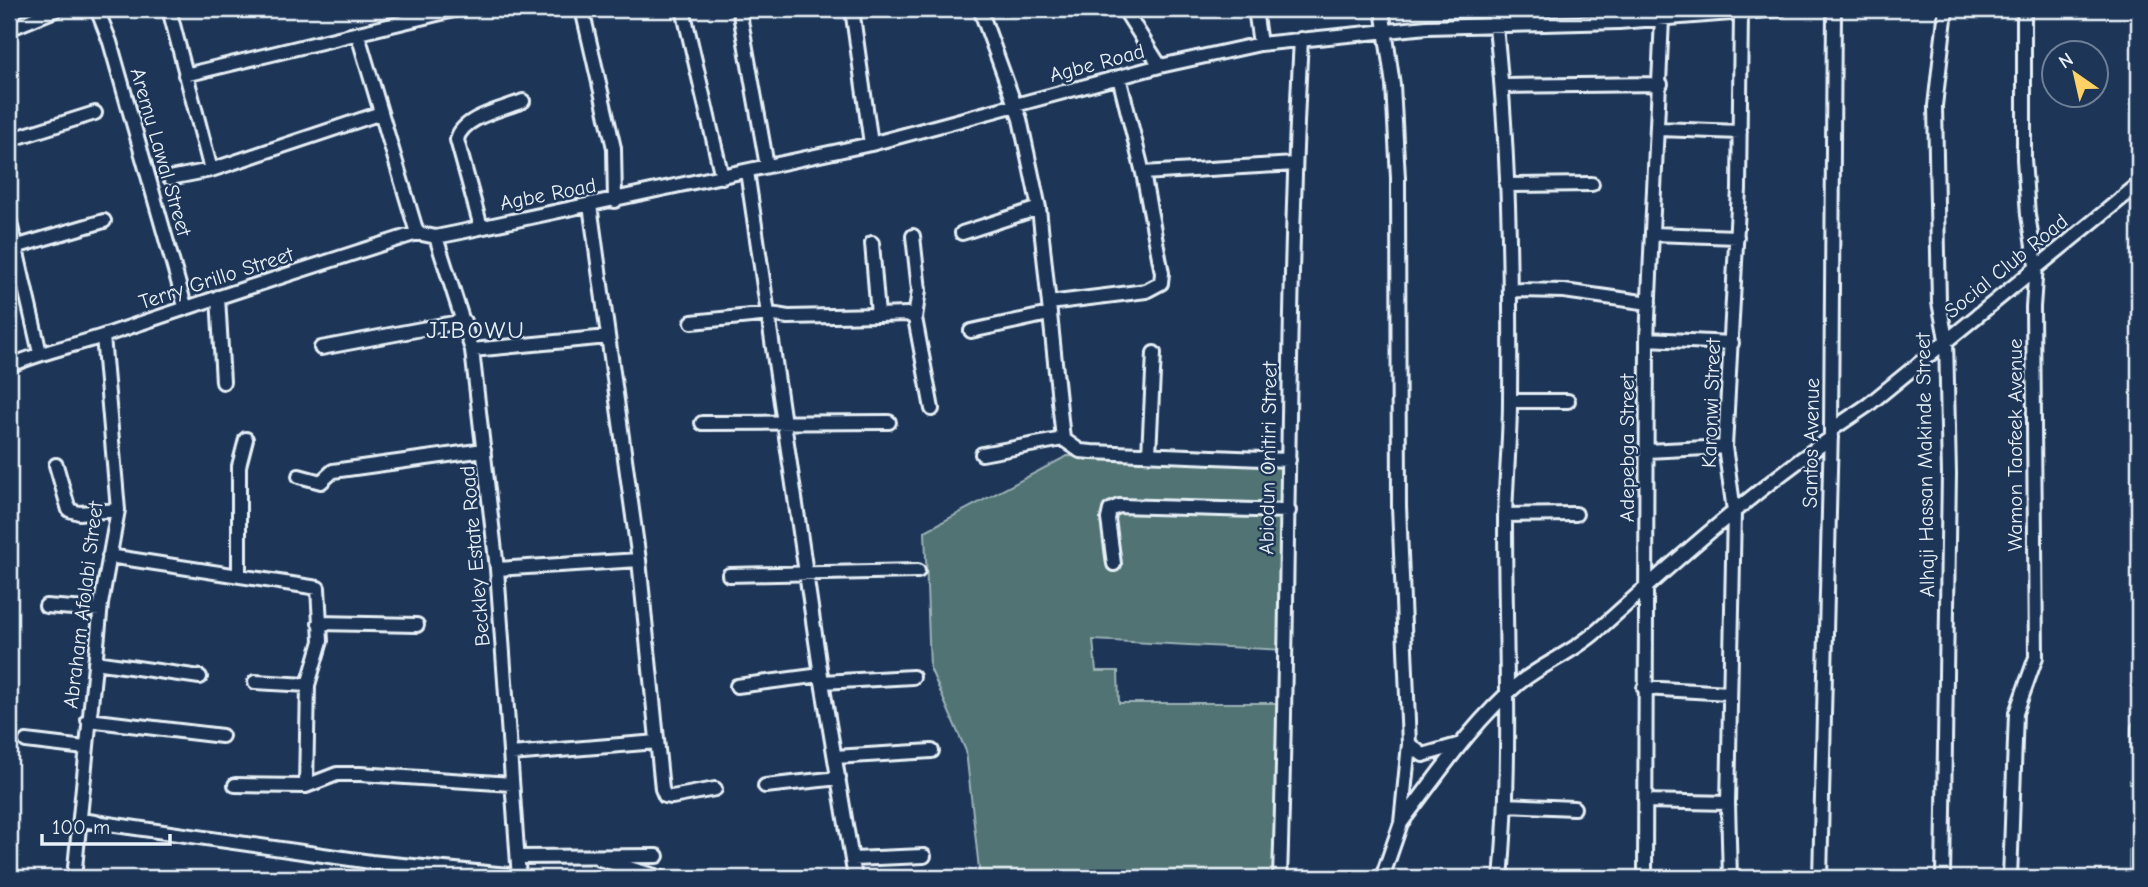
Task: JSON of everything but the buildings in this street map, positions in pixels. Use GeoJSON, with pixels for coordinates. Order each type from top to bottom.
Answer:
{"type":"FeatureCollection","features":[{"type":"Feature","properties":{"kind":"street"},"geometry":{"type":"LineString","coordinates":[[9,29],[58,9]]}},
{"type":"Feature","properties":{"kind":"street","name":"Aremu Lawal Street"},"geometry":{"type":"LineString","coordinates":[[97,9],[110,42],[185,306]]}},
{"type":"Feature","properties":{"kind":"street"},"geometry":{"type":"LineString","coordinates":[[169,9],[211,170]]}},
{"type":"Feature","properties":{"kind":"street"},"geometry":{"type":"LineString","coordinates":[[185,75],[358,35],[424,13],[458,9]]}},
{"type":"Feature","properties":{"kind":"street"},"geometry":{"type":"LineString","coordinates":[[582,9],[614,148],[615,201]]}},
{"type":"Feature","properties":{"kind":"street"},"geometry":{"type":"LineString","coordinates":[[683,9],[722,177]]}},
{"type":"Feature","properties":{"kind":"street"},"geometry":{"type":"LineString","coordinates":[[739,9],[767,166]]}},
{"type":"Feature","properties":{"kind":"street"},"geometry":{"type":"LineString","coordinates":[[852,9],[872,144]]}},
{"type":"Feature","properties":{"kind":"street"},"geometry":{"type":"LineString","coordinates":[[980,9],[1016,105],[1039,208],[1063,439]]}},
{"type":"Feature","properties":{"kind":"street"},"geometry":{"type":"LineString","coordinates":[[1124,9],[1160,66]]}},
{"type":"Feature","properties":{"kind":"street"},"geometry":{"type":"LineString","coordinates":[[1255,9],[1260,44]]}},
{"type":"Feature","properties":{"kind":"street"},"geometry":{"type":"LineString","coordinates":[[1382,9],[1387,31],[1398,178],[1399,506],[1406,731],[1409,744],[1401,823],[1382,878]]}},
{"type":"Feature","properties":{"kind":"street"},"geometry":{"type":"LineString","coordinates":[[1494,9],[1507,135],[1510,290],[1506,515],[1506,805],[1501,878]]}},
{"type":"Feature","properties":{"kind":"street"},"geometry":{"type":"LineString","coordinates":[[1614,9],[1619,22]]}},
{"type":"Feature","properties":{"kind":"street","name":"Agbe Road"},"geometry":{"type":"LineString","coordinates":[[436,237],[615,201],[872,144],[1160,66],[1260,44],[1387,31],[1619,22],[1781,9]]}},
{"type":"Feature","properties":{"kind":"street","name":"Santos Avenue"},"geometry":{"type":"LineString","coordinates":[[1821,878],[1831,434],[1834,9]]}},
{"type":"Feature","properties":{"kind":"street","name":"Alhaji Hassan Makinde Street"},"geometry":{"type":"LineString","coordinates":[[1944,878],[1949,474],[1946,339],[1939,302],[1935,106],[1945,9]]}},
{"type":"Feature","properties":{"kind":"street","name":"Wamon Taofeek Avenue"},"geometry":{"type":"LineString","coordinates":[[2010,878],[2016,713],[2036,657],[2033,307],[2036,265],[2028,215],[2024,159],[2024,9]]}},
{"type":"Feature","properties":{"kind":"street","name":"Karonwi Street"},"geometry":{"type":"LineString","coordinates":[[1730,878],[1727,803],[1734,511],[1725,447],[1737,237],[1741,12]]}},
{"type":"Feature","properties":{"kind":"street","name":"Adepebga Street"},"geometry":{"type":"LineString","coordinates":[[1645,878],[1647,339],[1659,129],[1662,19]]}},
{"type":"Feature","properties":{"kind":"street"},"geometry":{"type":"LineString","coordinates":[[358,35],[417,233]]}},
{"type":"Feature","properties":{"kind":"street","name":"Abiodun Onitiri Street"},"geometry":{"type":"LineString","coordinates":[[1280,878],[1294,164],[1301,38]]}},
{"type":"Feature","properties":{"kind":"street"},"geometry":{"type":"LineString","coordinates":[[971,331],[1049,309],[1146,292],[1161,283],[1162,273],[1143,173],[1119,77]]}},
{"type":"Feature","properties":{"kind":"street"},"geometry":{"type":"LineString","coordinates":[[1503,86],[1661,84]]}},
{"type":"Feature","properties":{"kind":"street"},"geometry":{"type":"LineString","coordinates":[[481,227],[457,140],[458,134],[470,123],[523,101]]}},
{"type":"Feature","properties":{"kind":"street"},"geometry":{"type":"LineString","coordinates":[[9,140],[95,113]]}},
{"type":"Feature","properties":{"kind":"street"},"geometry":{"type":"LineString","coordinates":[[170,178],[211,170],[382,113]]}},
{"type":"Feature","properties":{"kind":"street"},"geometry":{"type":"LineString","coordinates":[[1659,129],[1740,132]]}},
{"type":"Feature","properties":{"kind":"street"},"geometry":{"type":"LineString","coordinates":[[1143,173],[1294,164]]}},
{"type":"Feature","properties":{"kind":"street"},"geometry":{"type":"LineString","coordinates":[[747,171],[822,679],[855,878]]}},
{"type":"Feature","properties":{"kind":"street"},"geometry":{"type":"LineString","coordinates":[[1506,185],[1592,184]]}},
{"type":"Feature","properties":{"kind":"street","name":"Social Club Road"},"geometry":{"type":"LineString","coordinates":[[1401,823],[1462,743],[1518,684],[1595,633],[1646,584],[1773,478],[2139,184]]}},
{"type":"Feature","properties":{"kind":"street"},"geometry":{"type":"LineString","coordinates":[[590,205],[639,560],[665,796],[715,789]]}},
{"type":"Feature","properties":{"kind":"street"},"geometry":{"type":"LineString","coordinates":[[962,233],[1039,208]]}},
{"type":"Feature","properties":{"kind":"street"},"geometry":{"type":"LineString","coordinates":[[9,218],[40,353]]}},
{"type":"Feature","properties":{"kind":"street"},"geometry":{"type":"LineString","coordinates":[[16,247],[104,221]]}},
{"type":"Feature","properties":{"kind":"street","name":"Terry Grillo Street"},"geometry":{"type":"LineString","coordinates":[[9,366],[40,353],[103,336],[185,306],[417,233],[436,237]]}},
{"type":"Feature","properties":{"kind":"street"},"geometry":{"type":"LineString","coordinates":[[1653,234],[1737,237]]}},
{"type":"Feature","properties":{"kind":"street"},"geometry":{"type":"LineString","coordinates":[[913,236],[919,290],[915,318],[932,409]]}},
{"type":"Feature","properties":{"kind":"street","name":"Beckley Estate Road"},"geometry":{"type":"LineString","coordinates":[[436,237],[472,350],[497,569],[519,877]]}},
{"type":"Feature","properties":{"kind":"street"},"geometry":{"type":"LineString","coordinates":[[872,243],[878,315]]}},
{"type":"Feature","properties":{"kind":"street"},"geometry":{"type":"LineString","coordinates":[[1510,290],[1564,290],[1648,303]]}},
{"type":"Feature","properties":{"kind":"street"},"geometry":{"type":"LineString","coordinates":[[218,297],[223,382]]}},
{"type":"Feature","properties":{"kind":"street"},"geometry":{"type":"LineString","coordinates":[[692,322],[770,314],[788,317],[907,314],[915,318]]}},
{"type":"Feature","properties":{"kind":"street"},"geometry":{"type":"LineString","coordinates":[[321,348],[464,321]]}},
{"type":"Feature","properties":{"kind":"street","name":"Abraham Afolabi Street"},"geometry":{"type":"LineString","coordinates":[[74,878],[100,610],[118,510],[103,336]]}},
{"type":"Feature","properties":{"kind":"street"},"geometry":{"type":"LineString","coordinates":[[472,350],[608,337]]}},
{"type":"Feature","properties":{"kind":"street"},"geometry":{"type":"LineString","coordinates":[[1647,339],[1732,342]]}},
{"type":"Feature","properties":{"kind":"street"},"geometry":{"type":"LineString","coordinates":[[1149,454],[1154,353]]}},
{"type":"Feature","properties":{"kind":"street"},"geometry":{"type":"LineString","coordinates":[[1510,401],[1568,401]]}},
{"type":"Feature","properties":{"kind":"street"},"geometry":{"type":"LineString","coordinates":[[702,422],[889,422]]}},
{"type":"Feature","properties":{"kind":"street"},"geometry":{"type":"LineString","coordinates":[[239,575],[239,466],[246,439]]}},
{"type":"Feature","properties":{"kind":"street"},"geometry":{"type":"LineString","coordinates":[[982,454],[1063,439],[1080,451],[1289,460]]}},
{"type":"Feature","properties":{"kind":"street"},"geometry":{"type":"LineString","coordinates":[[1647,450],[1725,447]]}},
{"type":"Feature","properties":{"kind":"street"},"geometry":{"type":"LineString","coordinates":[[299,476],[321,482],[333,471],[484,450]]}},
{"type":"Feature","properties":{"kind":"street"},"geometry":{"type":"LineString","coordinates":[[56,466],[69,510],[79,513],[118,510]]}},
{"type":"Feature","properties":{"kind":"street"},"geometry":{"type":"LineString","coordinates":[[1114,564],[1108,519],[1110,509],[1119,506],[1289,511]]}},
{"type":"Feature","properties":{"kind":"street"},"geometry":{"type":"LineString","coordinates":[[1506,515],[1576,514]]}},
{"type":"Feature","properties":{"kind":"street"},"geometry":{"type":"LineString","coordinates":[[109,556],[318,588],[321,641],[308,685],[306,786]]}},
{"type":"Feature","properties":{"kind":"street"},"geometry":{"type":"LineString","coordinates":[[497,569],[639,560]]}},
{"type":"Feature","properties":{"kind":"street"},"geometry":{"type":"LineString","coordinates":[[729,575],[918,571]]}},
{"type":"Feature","properties":{"kind":"street"},"geometry":{"type":"LineString","coordinates":[[46,606],[100,610]]}},
{"type":"Feature","properties":{"kind":"street"},"geometry":{"type":"LineString","coordinates":[[319,623],[417,625]]}},
{"type":"Feature","properties":{"kind":"street"},"geometry":{"type":"LineString","coordinates":[[95,662],[200,677]]}},
{"type":"Feature","properties":{"kind":"street"},"geometry":{"type":"LineString","coordinates":[[737,686],[822,679],[912,677]]}},
{"type":"Feature","properties":{"kind":"street"},"geometry":{"type":"LineString","coordinates":[[255,682],[308,685]]}},
{"type":"Feature","properties":{"kind":"street"},"geometry":{"type":"LineString","coordinates":[[1644,688],[1729,693]]}},
{"type":"Feature","properties":{"kind":"street"},"geometry":{"type":"LineString","coordinates":[[88,720],[222,736]]}},
{"type":"Feature","properties":{"kind":"street"},"geometry":{"type":"LineString","coordinates":[[2137,878],[2139,728]]}},
{"type":"Feature","properties":{"kind":"street"},"geometry":{"type":"LineString","coordinates":[[26,741],[85,748]]}},
{"type":"Feature","properties":{"kind":"street"},"geometry":{"type":"LineString","coordinates":[[510,754],[657,742]]}},
{"type":"Feature","properties":{"kind":"street"},"geometry":{"type":"LineString","coordinates":[[1409,744],[1423,755],[1462,743]]}},
{"type":"Feature","properties":{"kind":"street"},"geometry":{"type":"LineString","coordinates":[[835,757],[932,751]]}},
{"type":"Feature","properties":{"kind":"street"},"geometry":{"type":"LineString","coordinates":[[235,785],[306,786],[337,774],[512,784]]}},
{"type":"Feature","properties":{"kind":"street"},"geometry":{"type":"LineString","coordinates":[[765,786],[839,778]]}},
{"type":"Feature","properties":{"kind":"street"},"geometry":{"type":"LineString","coordinates":[[1645,801],[1727,803]]}},
{"type":"Feature","properties":{"kind":"street"},"geometry":{"type":"LineString","coordinates":[[1506,805],[1574,808]]}},
{"type":"Feature","properties":{"kind":"street"},"geometry":{"type":"LineString","coordinates":[[81,820],[371,862],[519,877]]}},
{"type":"Feature","properties":{"kind":"street"},"geometry":{"type":"LineString","coordinates":[[591,856],[662,878]]}},
{"type":"Feature","properties":{"kind":"street"},"geometry":{"type":"LineString","coordinates":[[518,857],[656,856]]}},
{"type":"Feature","properties":{"kind":"street"},"geometry":{"type":"LineString","coordinates":[[853,859],[923,856]]}},
{"type":"Feature","properties":{"kind":"green space"},"geometry":{"type":"Polygon","coordinates":[[[1067,456],[1285,460],[1284,650],[1093,640],[1096,671],[1118,671],[1119,703],[1284,703],[1283,878],[980,878],[966,751],[930,668],[925,531],[1067,456]]]}},
{"type":"Feature","properties":{"kind":"district","name":"JIBOWU"},"geometry":{"type":"Point","coordinates":[476,330]}}]}
